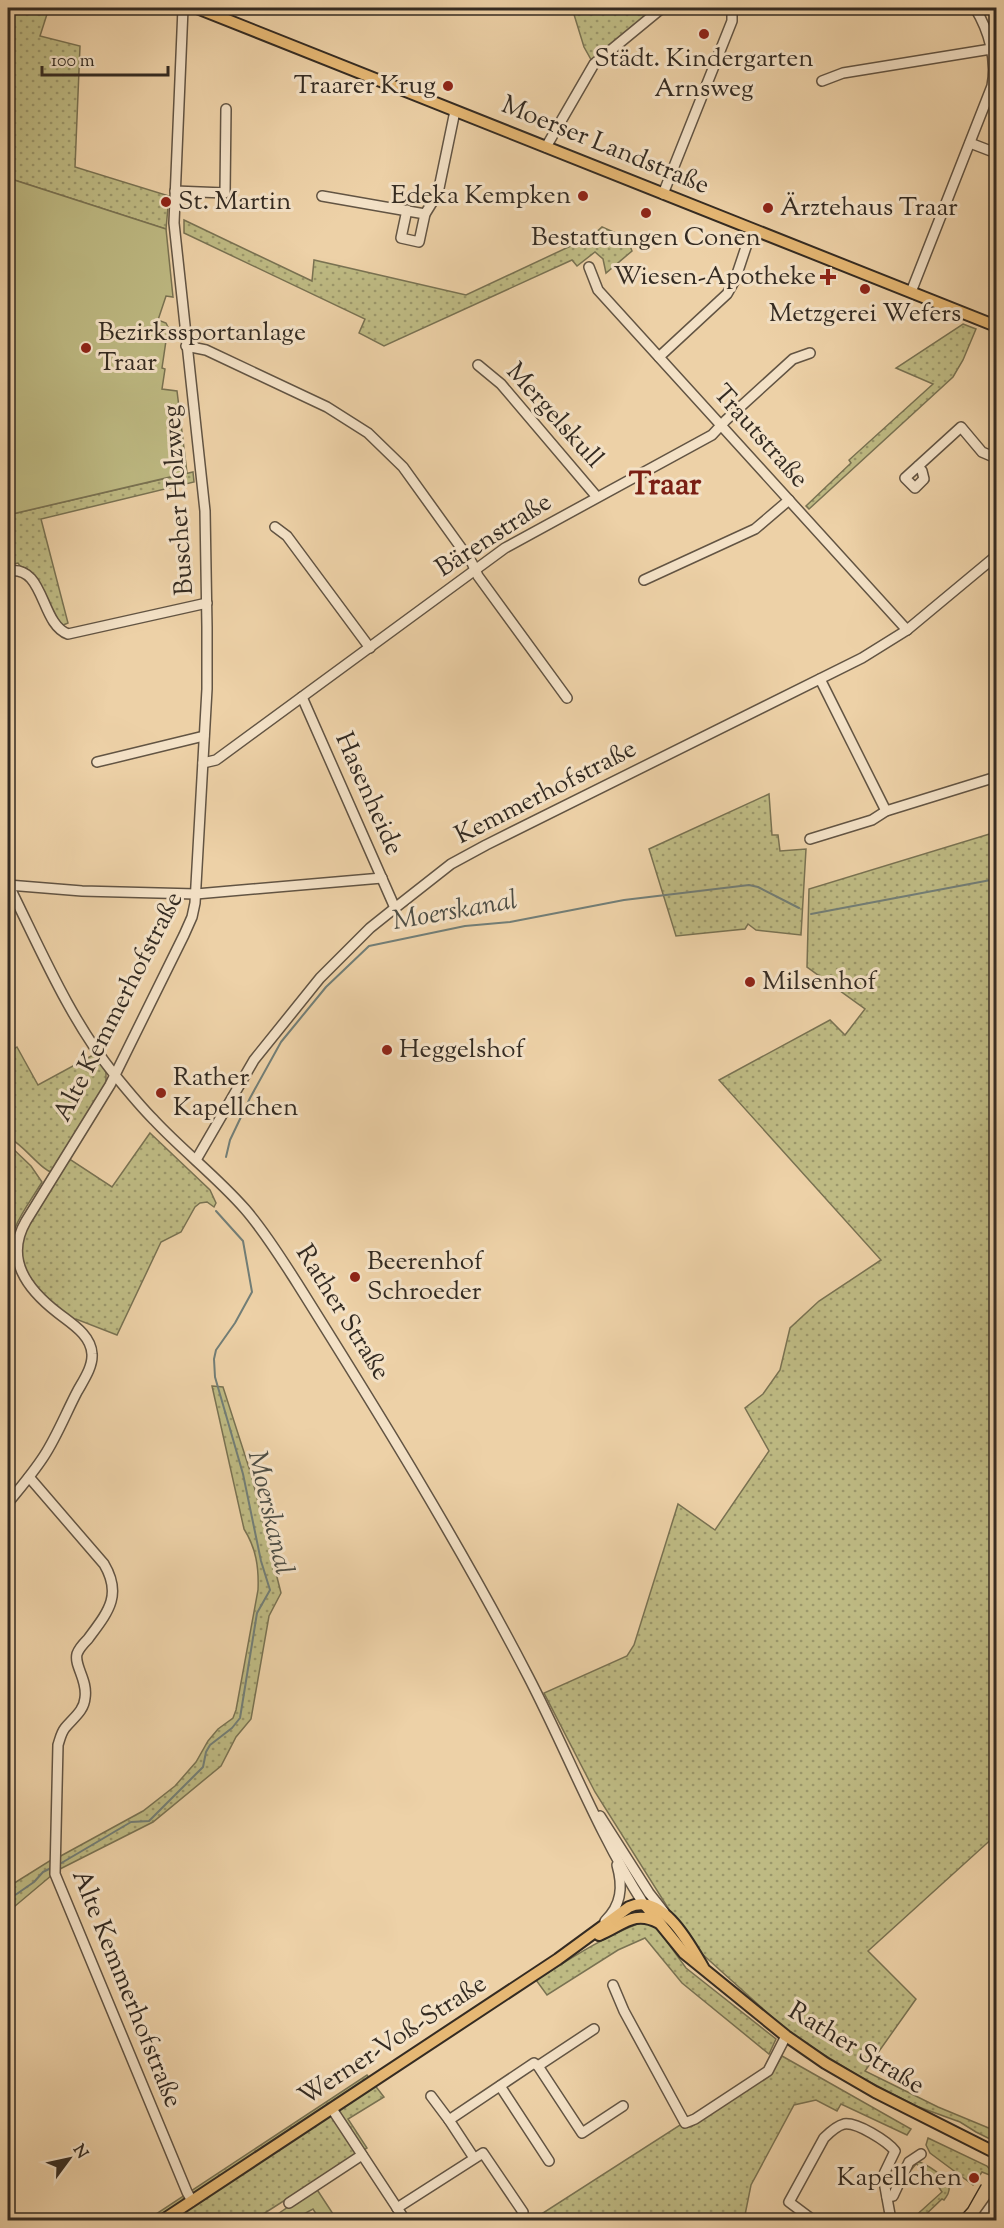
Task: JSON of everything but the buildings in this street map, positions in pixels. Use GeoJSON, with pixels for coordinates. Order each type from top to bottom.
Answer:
{"type":"FeatureCollection","features":[{"type":"Feature","properties":{"kind":"main road","name":"Moerser Landstraße"},"geometry":{"type":"LineString","coordinates":[[197,8],[996,326]]}},
{"type":"Feature","properties":{"kind":"main road"},"geometry":{"type":"LineString","coordinates":[[588,1939],[644,1913],[647,1901]]}},
{"type":"Feature","properties":{"kind":"main road","name":"Rather Straße"},"geometry":{"type":"LineString","coordinates":[[647,1901],[664,1920],[684,1953],[786,2036],[825,2063],[875,2092],[996,2153]]}},
{"type":"Feature","properties":{"kind":"main road","name":"Werner-Voß-Straße"},"geometry":{"type":"LineString","coordinates":[[163,2220],[588,1939],[629,1906],[647,1901]]}},
{"type":"Feature","properties":{"kind":"main road"},"geometry":{"type":"LineString","coordinates":[[636,1917],[664,1920]]}},
{"type":"Feature","properties":{"kind":"street","name":"Buscher Holzweg"},"geometry":{"type":"LineString","coordinates":[[183,8],[174,191],[175,236],[205,503],[207,603],[207,668],[196,894]]}},
{"type":"Feature","properties":{"kind":"street"},"geometry":{"type":"LineString","coordinates":[[546,147],[594,64],[662,8]]}},
{"type":"Feature","properties":{"kind":"street"},"geometry":{"type":"LineString","coordinates":[[663,194],[732,21],[732,8]]}},
{"type":"Feature","properties":{"kind":"street"},"geometry":{"type":"LineString","coordinates":[[911,292],[992,86],[994,67],[991,49],[983,22],[975,8]]}},
{"type":"Feature","properties":{"kind":"street"},"geometry":{"type":"LineString","coordinates":[[822,81],[843,73],[991,49]]}},
{"type":"Feature","properties":{"kind":"street"},"geometry":{"type":"LineString","coordinates":[[174,191],[225,193],[226,110]]}},
{"type":"Feature","properties":{"kind":"street"},"geometry":{"type":"LineString","coordinates":[[406,210],[400,238],[419,242],[425,214],[438,193],[455,111]]}},
{"type":"Feature","properties":{"kind":"street"},"geometry":{"type":"LineString","coordinates":[[970,143],[996,153]]}},
{"type":"Feature","properties":{"kind":"street"},"geometry":{"type":"LineString","coordinates":[[322,196],[425,214]]}},
{"type":"Feature","properties":{"kind":"street"},"geometry":{"type":"LineString","coordinates":[[659,357],[727,294],[735,280],[752,229]]}},
{"type":"Feature","properties":{"kind":"street","name":"Trautstraße"},"geometry":{"type":"LineString","coordinates":[[589,267],[598,290],[907,630]]}},
{"type":"Feature","properties":{"kind":"street"},"geometry":{"type":"LineString","coordinates":[[186,345],[206,350],[327,407],[368,433],[387,449],[419,487],[475,570],[567,698]]}},
{"type":"Feature","properties":{"kind":"street","name":"Bärenstraße"},"geometry":{"type":"LineString","coordinates":[[203,763],[216,760],[475,570],[524,537],[712,435],[793,359],[810,353]]}},
{"type":"Feature","properties":{"kind":"street","name":"Mergelskull"},"geometry":{"type":"LineString","coordinates":[[478,365],[501,384],[597,497]]}},
{"type":"Feature","properties":{"kind":"street"},"geometry":{"type":"LineString","coordinates":[[918,466],[961,427],[982,452],[996,458]]}},
{"type":"Feature","properties":{"kind":"street"},"geometry":{"type":"LineString","coordinates":[[644,580],[755,530],[789,500]]}},
{"type":"Feature","properties":{"kind":"street"},"geometry":{"type":"LineString","coordinates":[[275,527],[287,536],[370,648]]}},
{"type":"Feature","properties":{"kind":"street","name":"Kemmerhofstraße"},"geometry":{"type":"LineString","coordinates":[[196,1160],[254,1060],[320,978],[370,928],[445,869],[467,855],[862,658],[907,630],[996,556]]}},
{"type":"Feature","properties":{"kind":"street"},"geometry":{"type":"LineString","coordinates":[[8,572],[22,571],[30,577],[58,627],[68,634],[207,603]]}},
{"type":"Feature","properties":{"kind":"street"},"geometry":{"type":"LineString","coordinates":[[820,679],[886,811]]}},
{"type":"Feature","properties":{"kind":"street","name":"Hasenheide"},"geometry":{"type":"LineString","coordinates":[[302,697],[395,908]]}},
{"type":"Feature","properties":{"kind":"street"},"geometry":{"type":"LineString","coordinates":[[97,762],[204,736]]}},
{"type":"Feature","properties":{"kind":"street"},"geometry":{"type":"LineString","coordinates":[[810,839],[872,820],[886,811],[996,777]]}},
{"type":"Feature","properties":{"kind":"street","name":"Alte Kemmerhofstraße"},"geometry":{"type":"LineString","coordinates":[[8,1503],[49,1448],[87,1372],[92,1356],[90,1344],[83,1334],[39,1296],[26,1279],[17,1255],[18,1238],[26,1221],[115,1075],[190,923],[196,894],[382,878]]}},
{"type":"Feature","properties":{"kind":"street","name":"Rather Straße"},"geometry":{"type":"LineString","coordinates":[[8,884],[82,891],[196,894]]}},
{"type":"Feature","properties":{"kind":"street","name":"Rather Straße"},"geometry":{"type":"LineString","coordinates":[[8,884],[74,1012],[115,1075],[152,1119],[238,1202],[263,1232],[320,1320],[475,1577],[529,1678],[615,1857],[647,1901]]}},
{"type":"Feature","properties":{"kind":"street","name":"Alte Kemmerhofstraße"},"geometry":{"type":"LineString","coordinates":[[29,1477],[104,1564],[111,1578],[114,1595],[105,1617],[77,1652],[77,1663],[83,1674],[86,1689],[85,1701],[80,1711],[63,1730],[58,1745],[55,1866],[60,1888],[192,2201]]}},
{"type":"Feature","properties":{"kind":"street","name":"Rather Straße"},"geometry":{"type":"LineString","coordinates":[[589,1801],[614,1836],[647,1901]]}},
{"type":"Feature","properties":{"kind":"street","name":"Rather Straße"},"geometry":{"type":"LineString","coordinates":[[588,1939],[610,1917],[618,1904],[621,1884],[615,1857]]}},
{"type":"Feature","properties":{"kind":"street"},"geometry":{"type":"LineString","coordinates":[[613,1985],[624,2011],[685,2123],[695,2119],[768,2071],[786,2036]]}},
{"type":"Feature","properties":{"kind":"street"},"geometry":{"type":"LineString","coordinates":[[538,2066],[594,2029]]}},
{"type":"Feature","properties":{"kind":"street"},"geometry":{"type":"LineString","coordinates":[[449,2120],[534,2063],[582,2133],[623,2106]]}},
{"type":"Feature","properties":{"kind":"street"},"geometry":{"type":"LineString","coordinates":[[500,2086],[549,2161]]}},
{"type":"Feature","properties":{"kind":"street"},"geometry":{"type":"LineString","coordinates":[[430,2096],[523,2212]]}},
{"type":"Feature","properties":{"kind":"street"},"geometry":{"type":"LineString","coordinates":[[332,2109],[405,2220]]}},
{"type":"Feature","properties":{"kind":"street"},"geometry":{"type":"LineString","coordinates":[[813,2220],[789,2202],[824,2138],[832,2130],[844,2124],[856,2126],[889,2143],[895,2151],[883,2176],[891,2220]]}},
{"type":"Feature","properties":{"kind":"street"},"geometry":{"type":"LineString","coordinates":[[887,2197],[892,2196],[909,2162],[921,2154]]}},
{"type":"Feature","properties":{"kind":"street"},"geometry":{"type":"LineString","coordinates":[[288,2203],[362,2156]]}},
{"type":"Feature","properties":{"kind":"street"},"geometry":{"type":"LineString","coordinates":[[397,2208],[478,2156]]}},
{"type":"Feature","properties":{"kind":"street"},"geometry":{"type":"LineString","coordinates":[[981,2220],[996,2199]]}},
{"type":"Feature","properties":{"kind":"shaded area"},"geometry":{"type":"Polygon","coordinates":[[[8,8],[49,8],[40,36],[80,46],[75,167],[169,196],[166,229],[8,178],[8,8]]]}},
{"type":"Feature","properties":{"kind":"shaded area"},"geometry":{"type":"Polygon","coordinates":[[[572,8],[653,8],[654,11],[593,63],[584,47],[572,8]]]}},
{"type":"Feature","properties":{"kind":"shaded area","name":"Bezirkssportanlage Traar"},"geometry":{"type":"Polygon","coordinates":[[[8,178],[166,229],[173,297],[166,296],[158,320],[166,323],[168,327],[162,368],[165,369],[162,389],[177,391],[187,473],[8,515],[8,178]]]}},
{"type":"Feature","properties":{"kind":"shaded area"},"geometry":{"type":"Polygon","coordinates":[[[184,220],[312,281],[314,260],[466,295],[592,236],[602,227],[627,238],[632,251],[606,273],[603,259],[595,252],[577,266],[572,260],[384,346],[359,333],[365,319],[184,233],[184,220]]]}},
{"type":"Feature","properties":{"kind":"shaded area"},"geometry":{"type":"Polygon","coordinates":[[[963,324],[976,329],[953,377],[809,509],[806,506],[851,463],[849,460],[933,384],[896,368],[963,324]]]}},
{"type":"Feature","properties":{"kind":"shaded area"},"geometry":{"type":"Polygon","coordinates":[[[193,472],[194,482],[41,519],[68,623],[61,626],[34,575],[18,563],[8,565],[8,515],[193,472]]]}},
{"type":"Feature","properties":{"kind":"shaded area"},"geometry":{"type":"Polygon","coordinates":[[[769,794],[772,835],[778,835],[780,851],[806,849],[801,935],[756,930],[748,924],[745,929],[676,936],[649,849],[769,794]]]}},
{"type":"Feature","properties":{"kind":"shaded area"},"geometry":{"type":"Polygon","coordinates":[[[996,832],[996,1835],[868,1951],[916,1999],[865,2071],[938,2107],[996,2131],[996,2142],[960,2122],[916,2106],[860,2077],[792,2035],[700,1952],[675,1919],[595,1792],[544,1693],[627,1656],[634,1645],[678,1504],[715,1530],[769,1451],[745,1408],[763,1394],[780,1370],[790,1328],[819,1301],[881,1260],[719,1080],[830,1020],[845,1035],[865,1009],[807,967],[809,889],[996,832]]]}},
{"type":"Feature","properties":{"kind":"shaded area"},"geometry":{"type":"Polygon","coordinates":[[[17,1047],[38,1085],[95,1054],[106,1072],[106,1084],[51,1172],[8,1137],[8,1053],[17,1047]]]}},
{"type":"Feature","properties":{"kind":"shaded area"},"geometry":{"type":"Polygon","coordinates":[[[150,1133],[210,1190],[216,1203],[214,1207],[207,1202],[200,1203],[195,1207],[181,1232],[161,1242],[117,1335],[76,1319],[73,1320],[42,1294],[29,1277],[22,1262],[21,1238],[68,1158],[112,1187],[150,1133]]]}},
{"type":"Feature","properties":{"kind":"shaded area"},"geometry":{"type":"Polygon","coordinates":[[[8,1144],[31,1166],[42,1182],[14,1230],[11,1251],[14,1261],[8,1266],[8,1144]]]}},
{"type":"Feature","properties":{"kind":"shaded area"},"geometry":{"type":"Polygon","coordinates":[[[212,1386],[223,1387],[251,1474],[281,1593],[269,1616],[251,1719],[236,1737],[221,1766],[153,1822],[58,1870],[57,1858],[143,1811],[175,1786],[196,1762],[218,1729],[233,1718],[236,1710],[258,1590],[258,1573],[254,1551],[244,1529],[212,1386]]]}},
{"type":"Feature","properties":{"kind":"shaded area"},"geometry":{"type":"Polygon","coordinates":[[[51,1860],[52,1875],[8,1912],[8,1887],[51,1860]]]}},
{"type":"Feature","properties":{"kind":"shaded area"},"geometry":{"type":"Polygon","coordinates":[[[640,1923],[651,1923],[686,1968],[776,2039],[769,2054],[682,1983],[645,1938],[618,1950],[547,1995],[536,1980],[574,1956],[640,1923]]]}},
{"type":"Feature","properties":{"kind":"shaded area"},"geometry":{"type":"Polygon","coordinates":[[[782,2056],[911,2129],[907,2135],[841,2104],[837,2111],[816,2100],[794,2105],[751,2185],[744,2220],[532,2220],[680,2125],[691,2127],[771,2074],[782,2056]]]}},
{"type":"Feature","properties":{"kind":"shaded area"},"geometry":{"type":"Polygon","coordinates":[[[367,2075],[384,2097],[348,2119],[367,2148],[260,2216],[263,2220],[147,2220],[367,2075]]]}},
{"type":"Feature","properties":{"kind":"shaded area"},"geometry":{"type":"Polygon","coordinates":[[[928,2138],[987,2166],[992,2176],[982,2172],[973,2185],[930,2153],[926,2145],[928,2138]]]}},
{"type":"Feature","properties":{"kind":"shaded area"},"geometry":{"type":"Polygon","coordinates":[[[917,2161],[940,2174],[947,2182],[949,2190],[944,2200],[942,2199],[920,2220],[911,2220],[942,2192],[938,2186],[941,2181],[916,2164],[912,2169],[910,2167],[917,2161]]]}},
{"type":"Feature","properties":{"kind":"shaded area"},"geometry":{"type":"Polygon","coordinates":[[[316,2188],[337,2220],[320,2220],[313,2209],[300,2216],[302,2220],[269,2220],[316,2188]]]}},
{"type":"Feature","properties":{"kind":"waterway","name":"Moerskanal"},"geometry":{"type":"LineString","coordinates":[[811,914],[996,879]]}},
{"type":"Feature","properties":{"kind":"waterway","name":"Moerskanal"},"geometry":{"type":"LineString","coordinates":[[226,1157],[230,1140],[250,1098],[281,1042],[326,987],[369,946],[465,926],[510,922],[624,900],[749,885],[758,887],[799,908]]}},
{"type":"Feature","properties":{"kind":"waterway","name":"Moerskanal"},"geometry":{"type":"LineString","coordinates":[[58,1865],[131,1822],[149,1821],[203,1767],[210,1745],[232,1728],[240,1718],[257,1613],[270,1590],[261,1561],[243,1474],[215,1377],[216,1350],[235,1323],[252,1292],[243,1241],[216,1211]]}},
{"type":"Feature","properties":{"kind":"waterway","name":"Moerskanal"},"geometry":{"type":"LineString","coordinates":[[8,1900],[34,1882],[43,1872],[53,1867]]}},
{"type":"Feature","properties":{"kind":"tram line"},"geometry":{"type":"LineString","coordinates":[[957,2220],[968,2208],[981,2185]]}},
{"type":"Feature","properties":{"kind":"place","name":"Städt. Kindergarten Arnsweg"},"geometry":{"type":"Point","coordinates":[704,34]}},
{"type":"Feature","properties":{"kind":"place","name":"Traarer Krug"},"geometry":{"type":"Point","coordinates":[448,86]}},
{"type":"Feature","properties":{"kind":"place","name":"Edeka Kempken"},"geometry":{"type":"Point","coordinates":[583,196]}},
{"type":"Feature","properties":{"kind":"place","name":"St. Martin"},"geometry":{"type":"Point","coordinates":[166,202]}},
{"type":"Feature","properties":{"kind":"place","name":"Ärztehaus Traar"},"geometry":{"type":"Point","coordinates":[768,208]}},
{"type":"Feature","properties":{"kind":"place","name":"Bestattungen Conen"},"geometry":{"type":"Point","coordinates":[646,213]}},
{"type":"Feature","properties":{"kind":"place","name":"Wiesen-Apotheke"},"geometry":{"type":"Point","coordinates":[828,277]}},
{"type":"Feature","properties":{"kind":"place","name":"Metzgerei Wefers"},"geometry":{"type":"Point","coordinates":[865,289]}},
{"type":"Feature","properties":{"kind":"place","name":"Bezirkssportanlage Traar"},"geometry":{"type":"Point","coordinates":[86,348]}},
{"type":"Feature","properties":{"kind":"place","name":"Milsenhof"},"geometry":{"type":"Point","coordinates":[750,982]}},
{"type":"Feature","properties":{"kind":"place","name":"Heggelshof"},"geometry":{"type":"Point","coordinates":[387,1050]}},
{"type":"Feature","properties":{"kind":"place","name":"Rather Kapellchen"},"geometry":{"type":"Point","coordinates":[161,1093]}},
{"type":"Feature","properties":{"kind":"place","name":"Beerenhof Schroeder"},"geometry":{"type":"Point","coordinates":[355,1277]}},
{"type":"Feature","properties":{"kind":"place","name":"Kapellchen"},"geometry":{"type":"Point","coordinates":[974,2178]}},
{"type":"Feature","properties":{"kind":"district","name":"Traar"},"geometry":{"type":"Point","coordinates":[665,486]}}]}
